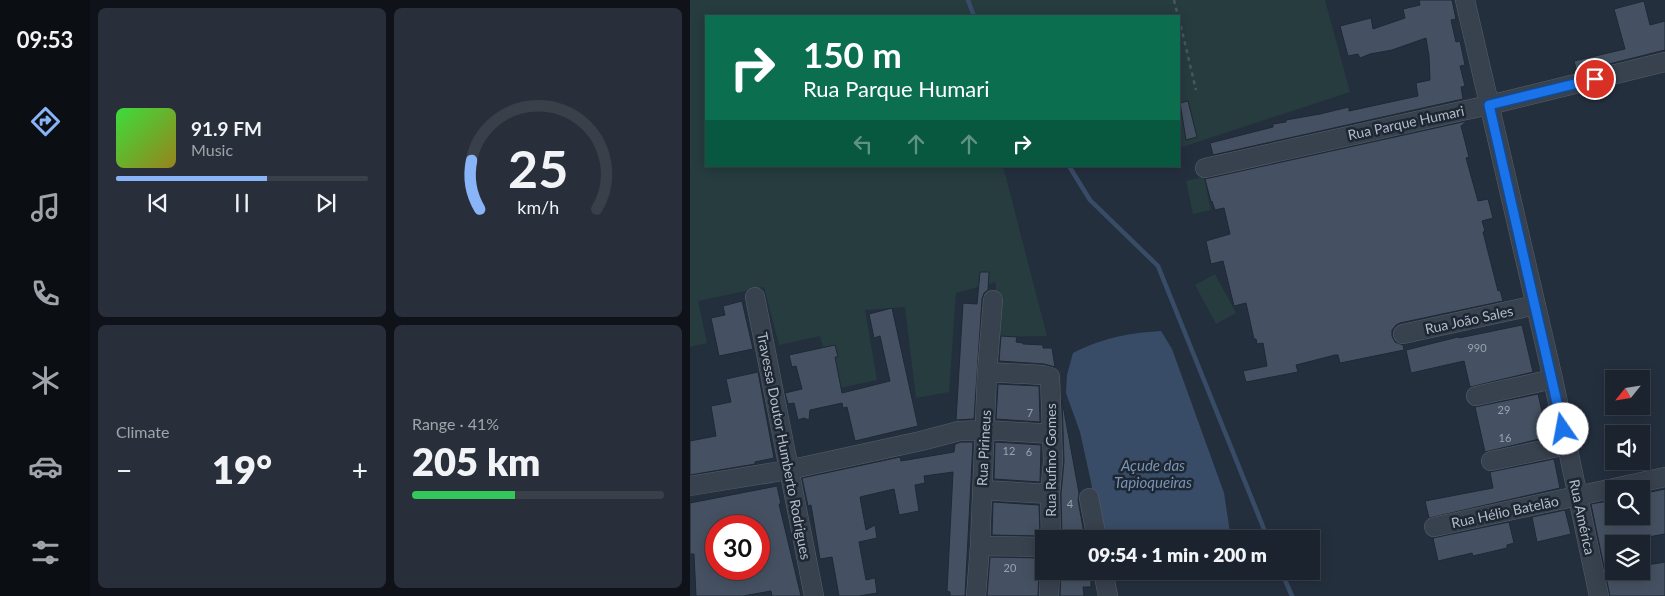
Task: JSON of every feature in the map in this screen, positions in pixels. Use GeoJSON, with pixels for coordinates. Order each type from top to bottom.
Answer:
{"type":"FeatureCollection","features":[{"type":"Feature","properties":{"kind":"street","name":"Rua América"},"geometry":{"type":"LineString","coordinates":[[1465,0],[1553,379],[1599,596]]}},
{"type":"Feature","properties":{"kind":"street","name":"Rua Parque Humari"},"geometry":{"type":"LineString","coordinates":[[1205,168],[1489,105],[1665,62]]}},
{"type":"Feature","properties":{"kind":"street","name":"Travessa Doutor Humberto Rodrigues"},"geometry":{"type":"LineString","coordinates":[[755,297],[814,596]]}},
{"type":"Feature","properties":{"kind":"street","name":"Rua Pirineus"},"geometry":{"type":"LineString","coordinates":[[976,596],[986,430],[987,372],[994,300]]}},
{"type":"Feature","properties":{"kind":"street","name":"Rua João Sales"},"geometry":{"type":"LineString","coordinates":[[1403,334],[1536,305]]}},
{"type":"Feature","properties":{"kind":"street","name":"Rua Rufino Gomes"},"geometry":{"type":"LineString","coordinates":[[987,372],[1048,375],[1052,380],[1053,461],[1050,494],[1051,530]]}},
{"type":"Feature","properties":{"kind":"street"},"geometry":{"type":"LineString","coordinates":[[1476,396],[1553,379]]}},
{"type":"Feature","properties":{"kind":"street"},"geometry":{"type":"LineString","coordinates":[[690,486],[788,470],[959,431],[986,430],[1052,434]]}},
{"type":"Feature","properties":{"kind":"street"},"geometry":{"type":"LineString","coordinates":[[1491,461],[1567,445]]}},
{"type":"Feature","properties":{"kind":"street","name":"Rua Hélio Batelão"},"geometry":{"type":"LineString","coordinates":[[1434,527],[1665,477]]}},
{"type":"Feature","properties":{"kind":"street"},"geometry":{"type":"LineString","coordinates":[[982,490],[1050,494]]}},
{"type":"Feature","properties":{"kind":"street"},"geometry":{"type":"LineString","coordinates":[[1089,498],[1095,530]]}},
{"type":"Feature","properties":{"kind":"street"},"geometry":{"type":"LineString","coordinates":[[980,546],[1035,547]]}},
{"type":"Feature","properties":{"kind":"street"},"geometry":{"type":"LineString","coordinates":[[1049,596],[1050,580]]}},
{"type":"Feature","properties":{"kind":"street"},"geometry":{"type":"LineString","coordinates":[[1105,580],[1108,596]]}},
{"type":"Feature","properties":{"kind":"path"},"geometry":{"type":"LineString","coordinates":[[1174,0],[1178,15]]}},
{"type":"Feature","properties":{"kind":"path"},"geometry":{"type":"LineString","coordinates":[[1180,25],[1196,90]]}},
{"type":"Feature","properties":{"kind":"green space"},"geometry":{"type":"Polygon","coordinates":[[[690,0],[1325,0],[1350,92],[1180,148],[1180,15],[705,15],[705,167],[1003,167],[1047,336],[996,337],[996,282],[956,293],[949,392],[916,398],[905,307],[865,310],[877,380],[835,389],[820,336],[779,345],[764,287],[698,301],[707,343],[690,347],[690,0]]]}},
{"type":"Feature","properties":{"kind":"green space"},"geometry":{"type":"Polygon","coordinates":[[[1204,177],[1211,210],[1193,214],[1186,181],[1204,177]]]}},
{"type":"Feature","properties":{"kind":"green space"},"geometry":{"type":"Polygon","coordinates":[[[1215,274],[1236,313],[1216,324],[1195,285],[1215,274]]]}},
{"type":"Feature","properties":{"kind":"water","name":"Açude das Tapioqueiras"},"geometry":{"type":"Polygon","coordinates":[[[1161,331],[1172,349],[1224,493],[1230,530],[1103,530],[1096,513],[1080,432],[1066,393],[1067,375],[1073,353],[1116,337],[1161,331]]]}},
{"type":"Feature","properties":{"kind":"building"},"geometry":{"type":"Polygon","coordinates":[[[1419,0],[1452,0],[1456,19],[1451,20],[1456,42],[1460,41],[1465,65],[1460,66],[1465,86],[1461,87],[1463,99],[1213,155],[1210,143],[1273,127],[1273,124],[1286,122],[1286,120],[1349,107],[1349,111],[1418,96],[1416,83],[1430,80],[1426,38],[1392,50],[1360,58],[1358,54],[1348,56],[1340,26],[1371,18],[1373,29],[1405,18],[1403,9],[1420,5],[1419,0]]]}},
{"type":"Feature","properties":{"kind":"building"},"geometry":{"type":"Polygon","coordinates":[[[1644,1],[1650,25],[1665,21],[1665,50],[1577,72],[1574,61],[1625,49],[1614,9],[1644,1]]]}},
{"type":"Feature","properties":{"kind":"building"},"geometry":{"type":"Polygon","coordinates":[[[1188,101],[1197,137],[1186,140],[1180,103],[1188,101]]]}},
{"type":"Feature","properties":{"kind":"building"},"geometry":{"type":"Polygon","coordinates":[[[1467,121],[1461,126],[1469,157],[1466,158],[1478,201],[1488,199],[1493,218],[1482,221],[1485,231],[1483,232],[1498,291],[1500,290],[1503,301],[1400,323],[1392,330],[1392,336],[1395,342],[1403,345],[1404,350],[1340,363],[1338,355],[1335,355],[1296,365],[1298,372],[1246,382],[1243,371],[1267,366],[1263,343],[1257,344],[1256,339],[1254,339],[1246,303],[1234,306],[1223,261],[1211,264],[1206,241],[1230,234],[1224,208],[1215,210],[1205,179],[1467,121]]]}},
{"type":"Feature","properties":{"kind":"building"},"geometry":{"type":"Polygon","coordinates":[[[980,272],[989,272],[988,290],[984,293],[982,299],[974,419],[956,420],[963,303],[977,304],[980,272]]]}},
{"type":"Feature","properties":{"kind":"building"},"geometry":{"type":"Polygon","coordinates":[[[742,301],[753,349],[719,356],[711,318],[725,315],[723,306],[742,301]]]}},
{"type":"Feature","properties":{"kind":"building"},"geometry":{"type":"Polygon","coordinates":[[[892,308],[918,426],[855,441],[847,407],[843,408],[842,403],[810,410],[809,420],[804,418],[798,420],[794,403],[788,404],[785,393],[802,389],[796,366],[792,367],[789,355],[835,345],[838,357],[835,357],[842,393],[890,381],[880,336],[874,338],[869,314],[892,308]]]}},
{"type":"Feature","properties":{"kind":"building"},"geometry":{"type":"Polygon","coordinates":[[[1522,325],[1533,372],[1470,387],[1464,361],[1411,373],[1406,350],[1458,337],[1522,325]]]}},
{"type":"Feature","properties":{"kind":"building"},"geometry":{"type":"Polygon","coordinates":[[[1001,336],[1017,337],[1016,342],[1023,344],[1043,345],[1043,348],[1052,348],[1055,367],[1044,364],[999,361],[1001,336]]]}},
{"type":"Feature","properties":{"kind":"building"},"geometry":{"type":"Polygon","coordinates":[[[758,372],[774,458],[755,462],[755,464],[690,475],[690,441],[716,436],[711,406],[731,402],[726,379],[758,372]]]}},
{"type":"Feature","properties":{"kind":"building"},"geometry":{"type":"Polygon","coordinates":[[[998,384],[1039,386],[1040,422],[996,419],[998,384]]]}},
{"type":"Feature","properties":{"kind":"building"},"geometry":{"type":"Polygon","coordinates":[[[1538,394],[1548,437],[1485,452],[1475,407],[1538,394]]]}},
{"type":"Feature","properties":{"kind":"building"},"geometry":{"type":"Polygon","coordinates":[[[1062,400],[1079,493],[1078,500],[1083,530],[1062,530],[1061,494],[1064,461],[1062,400]]]}},
{"type":"Feature","properties":{"kind":"building"},"geometry":{"type":"Polygon","coordinates":[[[973,442],[965,596],[950,596],[950,592],[947,591],[953,472],[924,476],[925,483],[915,485],[919,511],[899,515],[894,489],[860,497],[866,530],[875,525],[877,538],[859,542],[866,580],[875,578],[877,593],[859,596],[839,596],[832,557],[820,559],[811,505],[808,506],[802,478],[900,457],[901,461],[954,452],[955,444],[973,442]]]}},
{"type":"Feature","properties":{"kind":"building"},"geometry":{"type":"Polygon","coordinates":[[[995,442],[1041,445],[1040,482],[994,479],[995,442]]]}},
{"type":"Feature","properties":{"kind":"building"},"geometry":{"type":"Polygon","coordinates":[[[1554,459],[1560,488],[1429,518],[1425,501],[1493,488],[1490,472],[1554,459]]]}},
{"type":"Feature","properties":{"kind":"building"},"geometry":{"type":"Polygon","coordinates":[[[777,486],[781,504],[779,504],[801,596],[772,596],[771,591],[743,596],[696,596],[694,554],[690,554],[690,503],[777,486]]]}},
{"type":"Feature","properties":{"kind":"building"},"geometry":{"type":"Polygon","coordinates":[[[1665,489],[1665,534],[1650,537],[1650,535],[1605,535],[1605,572],[1591,504],[1605,502],[1605,525],[1650,525],[1650,492],[1665,489]]]}},
{"type":"Feature","properties":{"kind":"building"},"geometry":{"type":"Polygon","coordinates":[[[993,502],[1039,505],[1040,530],[1035,530],[1035,536],[992,535],[993,502]]]}},
{"type":"Feature","properties":{"kind":"building"},"geometry":{"type":"Polygon","coordinates":[[[1565,510],[1571,534],[1537,542],[1532,517],[1565,510]]]}},
{"type":"Feature","properties":{"kind":"building"},"geometry":{"type":"Polygon","coordinates":[[[1509,522],[1514,543],[1507,545],[1507,548],[1473,556],[1472,553],[1438,561],[1433,538],[1509,522]]]}},
{"type":"Feature","properties":{"kind":"building"},"geometry":{"type":"Polygon","coordinates":[[[990,557],[1035,558],[1035,580],[1039,580],[1038,596],[987,596],[990,557]]]}},
{"type":"Feature","properties":{"kind":"building"},"geometry":{"type":"Polygon","coordinates":[[[1665,562],[1665,596],[1610,596],[1607,580],[1650,580],[1650,564],[1665,562]]]}},
{"type":"Feature","properties":{"kind":"building"},"geometry":{"type":"Polygon","coordinates":[[[1061,580],[1091,580],[1091,587],[1083,587],[1084,596],[1060,596],[1061,580]]]}},
{"type":"Feature","properties":{"kind":"waterway"},"geometry":{"type":"LineString","coordinates":[[968,0],[974,15]]}},
{"type":"Feature","properties":{"kind":"waterway"},"geometry":{"type":"LineString","coordinates":[[1070,167],[1090,200],[1158,266],[1264,530]]}},
{"type":"Feature","properties":{"kind":"waterway"},"geometry":{"type":"LineString","coordinates":[[1285,580],[1292,596]]}},
{"type":"Feature","properties":{"kind":"route"},"geometry":{"type":"LineString","coordinates":[[1563,429],[1545,342],[1489,105],[1595,79]]}}]}
